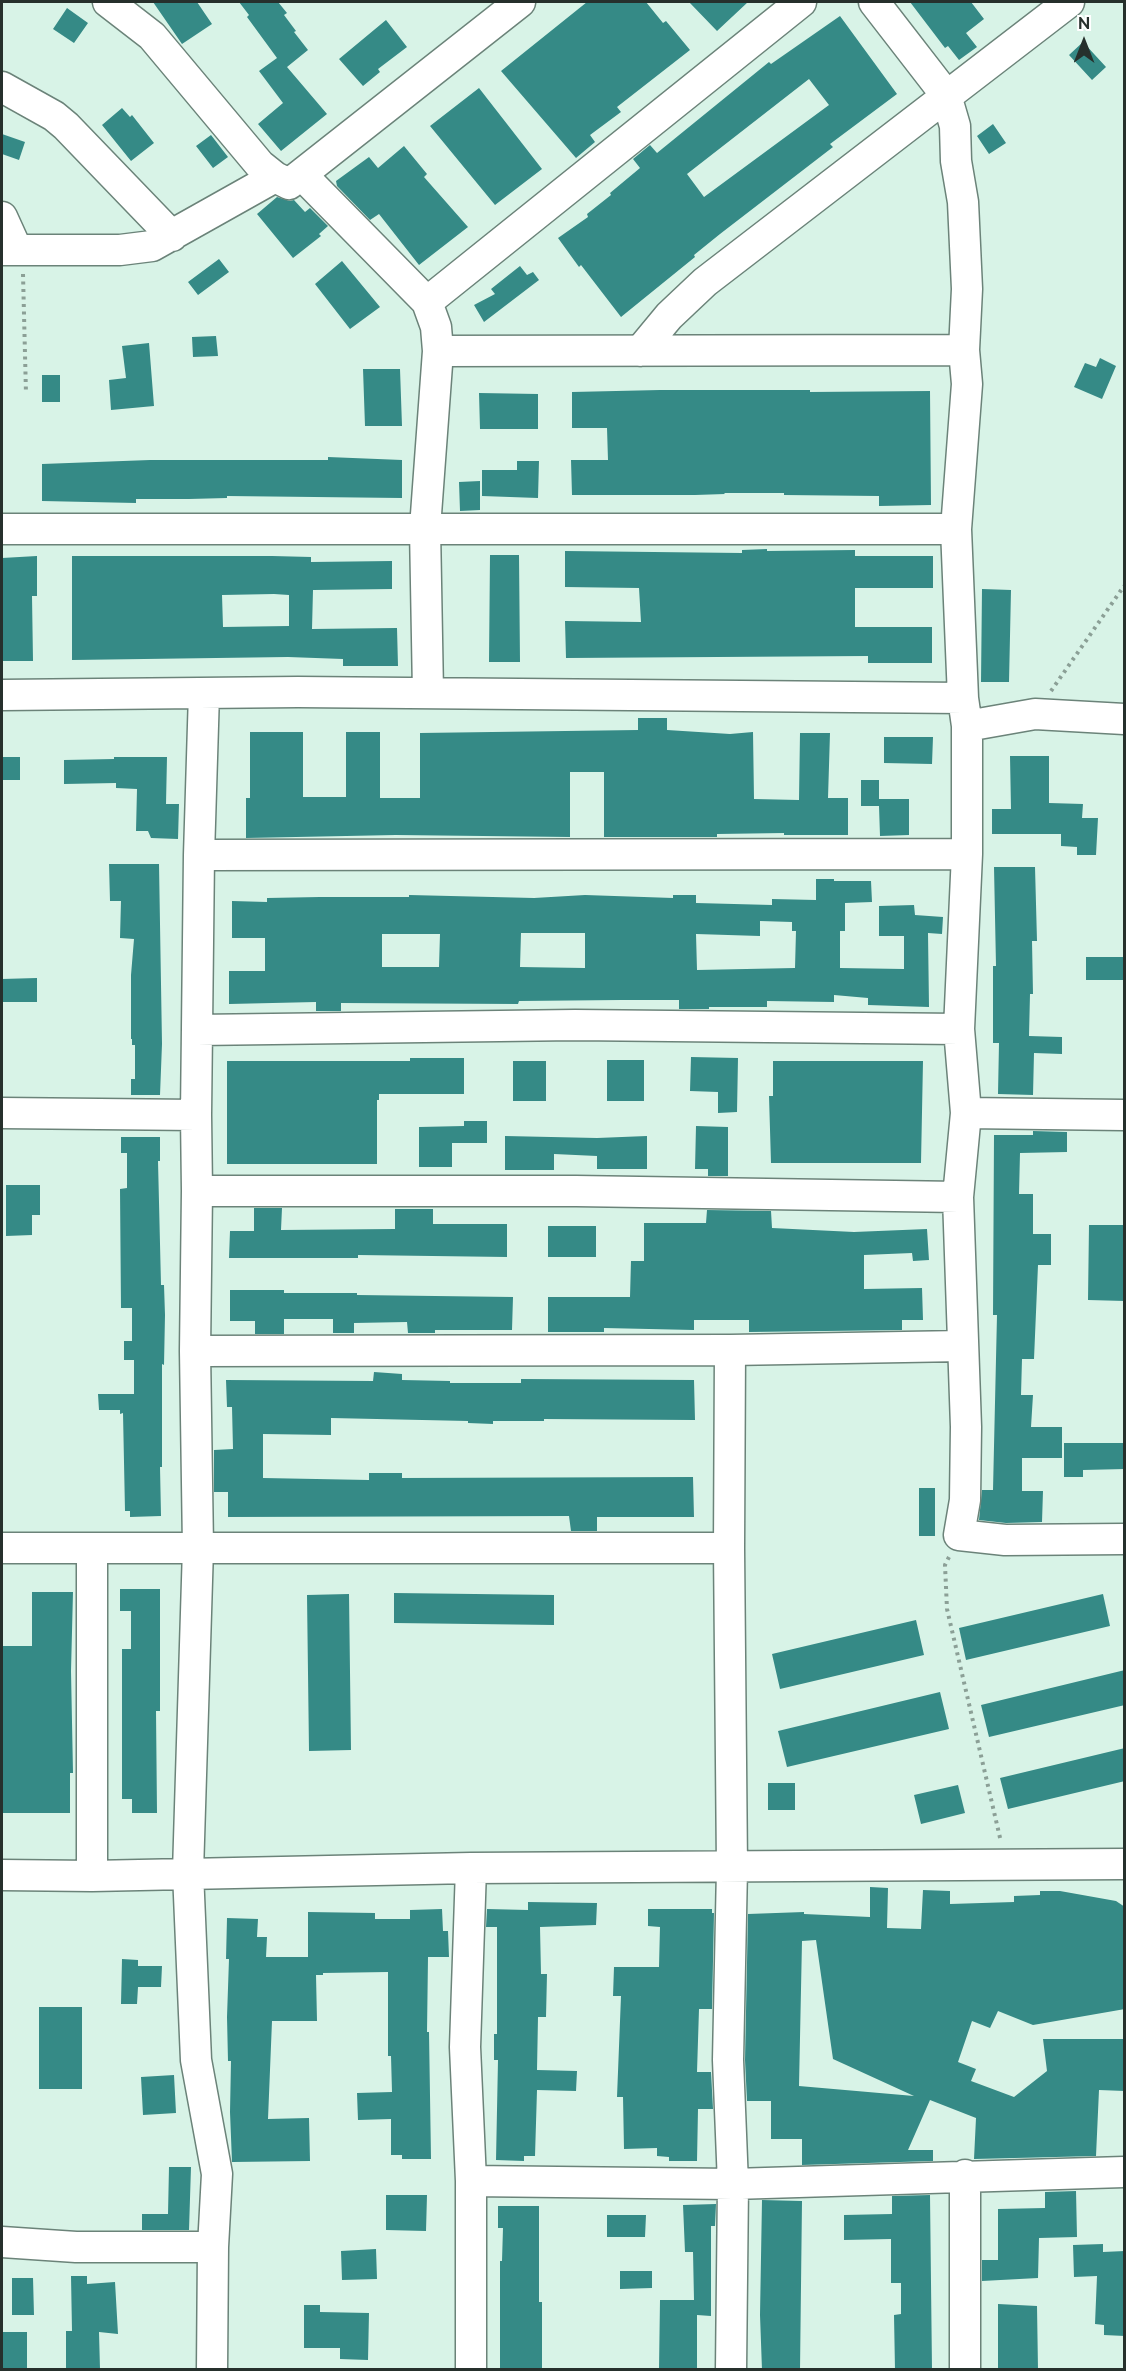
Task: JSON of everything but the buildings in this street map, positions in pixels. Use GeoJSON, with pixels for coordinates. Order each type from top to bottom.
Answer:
{"type":"FeatureCollection","features":[{"type":"Feature","properties":{"kind":"street"},"geometry":{"type":"LineString","coordinates":[[108,2],[152,36],[260,165],[289,176],[427,302],[436,327],[438,351],[425,528],[428,693]]}},
{"type":"Feature","properties":{"kind":"street"},"geometry":{"type":"LineString","coordinates":[[2,217],[9,250],[120,250],[152,246],[289,176],[520,2]]}},
{"type":"Feature","properties":{"kind":"street"},"geometry":{"type":"LineString","coordinates":[[427,302],[801,2]]}},
{"type":"Feature","properties":{"kind":"street"},"geometry":{"type":"LineString","coordinates":[[874,2],[946,95],[955,126],[956,161],[963,202],[967,289],[964,350],[967,384],[956,529],[965,712],[967,854],[959,1029],[966,1113],[958,1197],[966,1427],[965,1500],[959,1534],[1005,1540],[1125,1539]]}},
{"type":"Feature","properties":{"kind":"street"},"geometry":{"type":"LineString","coordinates":[[640,351],[669,316],[705,282],[1069,2]]}},
{"type":"Feature","properties":{"kind":"street"},"geometry":{"type":"LineString","coordinates":[[2,87],[54,116],[66,126],[172,236]]}},
{"type":"Feature","properties":{"kind":"street"},"geometry":{"type":"LineString","coordinates":[[438,351],[964,350]]}},
{"type":"Feature","properties":{"kind":"street"},"geometry":{"type":"LineString","coordinates":[[2,529],[956,529]]}},
{"type":"Feature","properties":{"kind":"street"},"geometry":{"type":"LineString","coordinates":[[204,693],[199,855],[196,1115],[195,1351],[198,1548],[188,1872],[196,2060],[217,2174],[213,2247],[212,2370]]}},
{"type":"Feature","properties":{"kind":"street"},"geometry":{"type":"LineString","coordinates":[[2,694],[428,693],[1125,719]]}},
{"type":"Feature","properties":{"kind":"street"},"geometry":{"type":"LineString","coordinates":[[199,855],[967,854]]}},
{"type":"Feature","properties":{"kind":"street"},"geometry":{"type":"LineString","coordinates":[[197,1030],[575,1025],[959,1029]]}},
{"type":"Feature","properties":{"kind":"street"},"geometry":{"type":"LineString","coordinates":[[2,1113],[196,1115]]}},
{"type":"Feature","properties":{"kind":"street"},"geometry":{"type":"LineString","coordinates":[[966,1113],[1125,1115]]}},
{"type":"Feature","properties":{"kind":"street"},"geometry":{"type":"LineString","coordinates":[[197,1191],[576,1191],[958,1197]]}},
{"type":"Feature","properties":{"kind":"street"},"geometry":{"type":"LineString","coordinates":[[195,1351],[730,1350],[962,1346]]}},
{"type":"Feature","properties":{"kind":"street"},"geometry":{"type":"LineString","coordinates":[[730,1350],[732,1868],[728,2060],[733,2184],[731,2370]]}},
{"type":"Feature","properties":{"kind":"street"},"geometry":{"type":"LineString","coordinates":[[2,1548],[729,1548]]}},
{"type":"Feature","properties":{"kind":"street"},"geometry":{"type":"LineString","coordinates":[[92,1548],[92,1876]]}},
{"type":"Feature","properties":{"kind":"street"},"geometry":{"type":"LineString","coordinates":[[2,1875],[92,1876],[188,1872],[471,1868],[1125,1864]]}},
{"type":"Feature","properties":{"kind":"street"},"geometry":{"type":"LineString","coordinates":[[471,1868],[465,2048],[471,2181],[471,2370]]}},
{"type":"Feature","properties":{"kind":"street"},"geometry":{"type":"LineString","coordinates":[[471,2181],[733,2184],[965,2175],[1125,2172]]}},
{"type":"Feature","properties":{"kind":"street"},"geometry":{"type":"LineString","coordinates":[[965,2175],[965,2370]]}},
{"type":"Feature","properties":{"kind":"street"},"geometry":{"type":"LineString","coordinates":[[2,2242],[76,2247],[213,2247]]}},
{"type":"Feature","properties":{"kind":"path"},"geometry":{"type":"LineString","coordinates":[[9,250],[23,273],[26,394]]}},
{"type":"Feature","properties":{"kind":"path"},"geometry":{"type":"LineString","coordinates":[[1035,714],[1125,586]]}},
{"type":"Feature","properties":{"kind":"path"},"geometry":{"type":"LineString","coordinates":[[959,1534],[954,1551],[945,1565],[947,1608],[1007,1864]]}}]}
